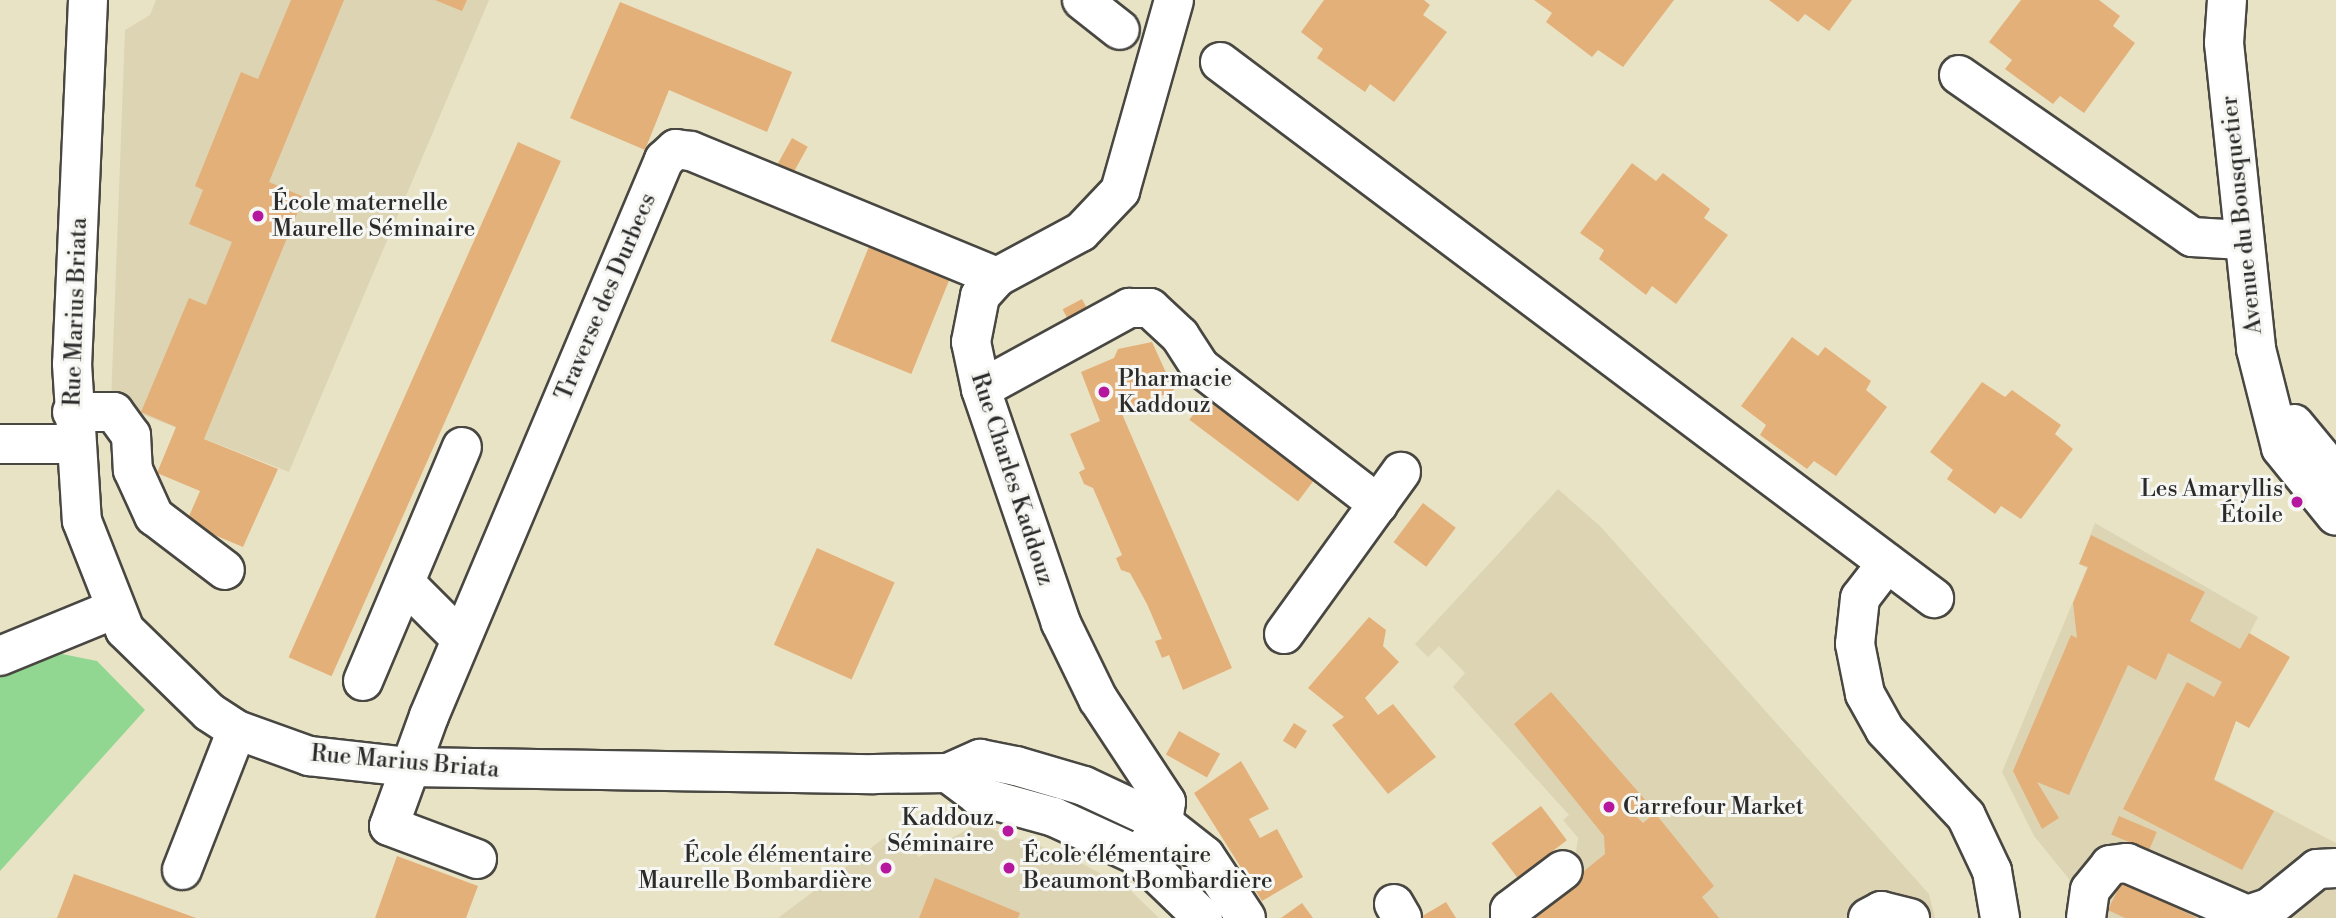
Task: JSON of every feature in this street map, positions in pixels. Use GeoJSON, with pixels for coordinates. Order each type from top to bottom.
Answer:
{"type":"FeatureCollection","features":[{"type":"Feature","properties":{"kind":"street","name":"Rue Marius Briata"},"geometry":{"type":"LineString","coordinates":[[89,0],[72,428],[82,521],[112,610],[209,712],[236,730],[309,756],[409,767],[948,773],[980,759],[1016,766],[1084,786],[1163,823]]}},
{"type":"Feature","properties":{"kind":"street"},"geometry":{"type":"LineString","coordinates":[[1082,0],[1120,30]]}},
{"type":"Feature","properties":{"kind":"street"},"geometry":{"type":"LineString","coordinates":[[997,276],[1104,214],[1129,165],[1155,55],[1174,0]]}},
{"type":"Feature","properties":{"kind":"street","name":"Avenue du Bousquetier"},"geometry":{"type":"LineString","coordinates":[[2204,0],[2224,43]]}},
{"type":"Feature","properties":{"kind":"street","name":"Avenue du Bousquetier"},"geometry":{"type":"LineString","coordinates":[[2227,0],[2224,43],[2242,240],[2265,386],[2281,448],[2336,516]]}},
{"type":"Feature","properties":{"kind":"street"},"geometry":{"type":"LineString","coordinates":[[1220,62],[1934,598]]}},
{"type":"Feature","properties":{"kind":"street"},"geometry":{"type":"LineString","coordinates":[[1959,75],[2192,237],[2242,240]]}},
{"type":"Feature","properties":{"kind":"street","name":"Traverse des Durbecs"},"geometry":{"type":"LineString","coordinates":[[477,859],[389,826],[409,767],[461,639],[664,160],[676,149],[997,276]]}},
{"type":"Feature","properties":{"kind":"street","name":"Rue Charles Kaddouz"},"geometry":{"type":"LineString","coordinates":[[997,276],[975,315],[971,342],[981,390],[1061,623],[1098,699],[1161,789],[1163,823]]}},
{"type":"Feature","properties":{"kind":"street"},"geometry":{"type":"LineString","coordinates":[[981,390],[1129,308],[1150,308],[1180,335],[1200,367],[1378,504]]}},
{"type":"Feature","properties":{"kind":"street","name":"Avenue du Bousquetier"},"geometry":{"type":"LineString","coordinates":[[2265,386],[2336,475]]}},
{"type":"Feature","properties":{"kind":"street"},"geometry":{"type":"LineString","coordinates":[[0,444],[72,428],[114,412],[131,435],[133,470],[154,516],[225,570]]}},
{"type":"Feature","properties":{"kind":"street"},"geometry":{"type":"LineString","coordinates":[[363,681],[462,447]]}},
{"type":"Feature","properties":{"kind":"street"},"geometry":{"type":"LineString","coordinates":[[1284,634],[1401,472]]}},
{"type":"Feature","properties":{"kind":"street"},"geometry":{"type":"LineString","coordinates":[[1887,563],[1860,598],[1855,644],[1865,694],[1885,730],[1966,816],[1992,871],[2000,918]]}},
{"type":"Feature","properties":{"kind":"street"},"geometry":{"type":"LineString","coordinates":[[405,583],[461,639]]}},
{"type":"Feature","properties":{"kind":"street"},"geometry":{"type":"LineString","coordinates":[[0,656],[112,610]]}},
{"type":"Feature","properties":{"kind":"street"},"geometry":{"type":"LineString","coordinates":[[182,870],[236,730]]}},
{"type":"Feature","properties":{"kind":"street"},"geometry":{"type":"LineString","coordinates":[[948,773],[978,796],[1054,817],[1139,856],[1203,918]]}},
{"type":"Feature","properties":{"kind":"street"},"geometry":{"type":"LineString","coordinates":[[1139,856],[1163,823],[1205,856],[1246,918]]}},
{"type":"Feature","properties":{"kind":"street"},"geometry":{"type":"LineString","coordinates":[[2086,918],[2090,890],[2110,865],[2127,863],[2247,915],[2269,908],[2316,869],[2336,868]]}},
{"type":"Feature","properties":{"kind":"street"},"geometry":{"type":"LineString","coordinates":[[1510,918],[1510,910],[1563,870]]}},
{"type":"Feature","properties":{"kind":"street"},"geometry":{"type":"LineString","coordinates":[[1868,918],[1881,911],[1910,918]]}},
{"type":"Feature","properties":{"kind":"shaded area","name":"École maternelle Maurelle Séminaire"},"geometry":{"type":"Polygon","coordinates":[[[156,0],[489,0],[289,472],[111,402],[125,30],[150,15],[156,0]]]}},
{"type":"Feature","properties":{"kind":"shaded area"},"geometry":{"type":"Polygon","coordinates":[[[1558,489],[1601,527],[1929,894],[1935,918],[1526,918],[1582,873],[1574,863],[1578,838],[1563,820],[1569,815],[1453,687],[1465,673],[1439,646],[1428,657],[1415,644],[1558,489]]]}},
{"type":"Feature","properties":{"kind":"shaded area"},"geometry":{"type":"Polygon","coordinates":[[[2095,523],[2258,617],[2184,763],[2336,843],[2336,918],[2074,918],[2069,879],[2034,836],[2002,772],[2087,568],[2079,564],[2095,523]]]}},
{"type":"Feature","properties":{"kind":"shaded area","name":"École élémentaire Beaumont Bombardière"},"geometry":{"type":"Polygon","coordinates":[[[976,824],[1066,855],[1128,888],[1159,918],[778,918],[896,829],[919,857],[976,824]]]}},
{"type":"Feature","properties":{"kind":"green space"},"geometry":{"type":"Polygon","coordinates":[[[62,654],[97,661],[145,710],[0,871],[0,674],[62,654]]]}},
{"type":"Feature","properties":{"kind":"building"},"geometry":{"type":"Polygon","coordinates":[[[291,0],[344,0],[269,182],[304,197],[204,439],[278,469],[243,547],[186,523],[200,491],[157,473],[176,427],[141,412],[189,298],[206,305],[232,242],[189,224],[203,190],[195,186],[241,72],[258,79],[291,0]]]}},
{"type":"Feature","properties":{"kind":"building"},"geometry":{"type":"Polygon","coordinates":[[[435,0],[467,0],[462,11],[435,0]]]}},
{"type":"Feature","properties":{"kind":"building"},"geometry":{"type":"Polygon","coordinates":[[[1324,0],[1424,0],[1430,5],[1423,15],[1447,32],[1394,102],[1370,84],[1365,92],[1317,58],[1323,49],[1301,32],[1324,0]]]}},
{"type":"Feature","properties":{"kind":"building"},"geometry":{"type":"Polygon","coordinates":[[[1534,0],[1674,0],[1623,67],[1598,50],[1592,57],[1546,22],[1552,13],[1534,0]]]}},
{"type":"Feature","properties":{"kind":"building"},"geometry":{"type":"Polygon","coordinates":[[[1769,0],[1852,0],[1829,31],[1805,14],[1798,22],[1769,0]]]}},
{"type":"Feature","properties":{"kind":"building"},"geometry":{"type":"Polygon","coordinates":[[[2021,0],[2099,0],[2120,16],[2113,26],[2135,43],[2084,113],[2060,96],[2053,104],[2005,69],[2012,60],[1989,42],[2021,0]]]}},
{"type":"Feature","properties":{"kind":"building"},"geometry":{"type":"Polygon","coordinates":[[[620,2],[792,72],[767,132],[669,90],[645,150],[570,118],[620,2]]]}},
{"type":"Feature","properties":{"kind":"building"},"geometry":{"type":"Polygon","coordinates":[[[792,138],[808,147],[793,173],[777,164],[792,138]]]}},
{"type":"Feature","properties":{"kind":"building"},"geometry":{"type":"Polygon","coordinates":[[[518,142],[561,161],[332,676],[289,657],[518,142]]]}},
{"type":"Feature","properties":{"kind":"building"},"geometry":{"type":"Polygon","coordinates":[[[1632,163],[1656,181],[1663,173],[1710,209],[1704,218],[1728,235],[1676,304],[1652,286],[1646,295],[1599,259],[1604,250],[1580,233],[1632,163]]]}},
{"type":"Feature","properties":{"kind":"building"},"geometry":{"type":"Polygon","coordinates":[[[870,244],[951,277],[911,374],[831,341],[870,244]]]}},
{"type":"Feature","properties":{"kind":"building"},"geometry":{"type":"Polygon","coordinates":[[[1082,299],[1091,316],[1071,326],[1063,309],[1082,299]]]}},
{"type":"Feature","properties":{"kind":"building"},"geometry":{"type":"Polygon","coordinates":[[[1792,337],[1818,356],[1825,347],[1871,381],[1866,390],[1887,407],[1836,476],[1814,461],[1807,469],[1760,435],[1766,425],[1741,406],[1792,337]]]}},
{"type":"Feature","properties":{"kind":"building"},"geometry":{"type":"Polygon","coordinates":[[[1152,342],[1174,390],[1122,414],[1232,668],[1183,690],[1169,655],[1162,658],[1155,641],[1162,639],[1147,604],[1130,573],[1121,570],[1116,558],[1122,555],[1093,488],[1084,484],[1079,472],[1085,469],[1070,434],[1100,421],[1081,372],[1114,358],[1118,349],[1152,342]]]}},
{"type":"Feature","properties":{"kind":"building"},"geometry":{"type":"Polygon","coordinates":[[[1982,382],[2005,397],[2012,390],[2061,425],[2055,434],[2073,449],[2021,519],[2001,506],[1995,514],[1947,479],[1953,470],[1930,452],[1982,382]]]}},
{"type":"Feature","properties":{"kind":"building"},"geometry":{"type":"Polygon","coordinates":[[[1208,395],[1317,477],[1298,502],[1189,420],[1208,395]]]}},
{"type":"Feature","properties":{"kind":"building"},"geometry":{"type":"Polygon","coordinates":[[[1423,503],[1456,528],[1426,567],[1394,542],[1423,503]]]}},
{"type":"Feature","properties":{"kind":"building"},"geometry":{"type":"Polygon","coordinates":[[[2091,535],[2205,592],[2190,621],[2240,649],[2249,633],[2290,657],[2249,728],[2236,721],[2214,780],[2274,811],[2242,870],[2123,809],[2187,682],[2214,697],[2222,682],[2168,653],[2156,680],[2128,665],[2069,795],[2037,782],[2059,818],[2042,829],[2013,771],[2071,635],[2077,638],[2073,603],[2088,567],[2079,564],[2091,535]]]}},
{"type":"Feature","properties":{"kind":"building"},"geometry":{"type":"Polygon","coordinates":[[[817,548],[895,583],[852,679],[774,645],[817,548]]]}},
{"type":"Feature","properties":{"kind":"building"},"geometry":{"type":"Polygon","coordinates":[[[1369,617],[1386,630],[1383,646],[1399,662],[1365,698],[1378,715],[1393,704],[1436,757],[1388,794],[1332,725],[1344,717],[1308,688],[1369,617]]]}},
{"type":"Feature","properties":{"kind":"building","name":"Carrefour Market"},"geometry":{"type":"Polygon","coordinates":[[[1551,692],[1647,802],[1633,813],[1643,823],[1655,813],[1714,886],[1702,897],[1719,918],[1526,918],[1605,854],[1604,836],[1514,724],[1551,692]]]}},
{"type":"Feature","properties":{"kind":"building"},"geometry":{"type":"Polygon","coordinates":[[[1294,723],[1307,731],[1296,749],[1283,741],[1294,723]]]}},
{"type":"Feature","properties":{"kind":"building"},"geometry":{"type":"Polygon","coordinates":[[[1179,731],[1220,754],[1207,777],[1166,755],[1179,731]]]}},
{"type":"Feature","properties":{"kind":"building"},"geometry":{"type":"Polygon","coordinates":[[[1241,761],[1269,809],[1249,819],[1260,838],[1277,829],[1303,877],[1262,901],[1194,793],[1241,761]]]}},
{"type":"Feature","properties":{"kind":"building"},"geometry":{"type":"Polygon","coordinates":[[[1541,806],[1567,840],[1517,878],[1491,843],[1541,806]]]}},
{"type":"Feature","properties":{"kind":"building"},"geometry":{"type":"Polygon","coordinates":[[[2119,816],[2157,832],[2149,850],[2111,834],[2119,816]]]}},
{"type":"Feature","properties":{"kind":"building"},"geometry":{"type":"Polygon","coordinates":[[[397,856],[478,886],[466,918],[375,918],[397,856]]]}},
{"type":"Feature","properties":{"kind":"building"},"geometry":{"type":"Polygon","coordinates":[[[74,874],[119,890],[196,918],[57,918],[74,874]]]}},
{"type":"Feature","properties":{"kind":"building"},"geometry":{"type":"Polygon","coordinates":[[[935,878],[1020,913],[1018,918],[919,918],[935,878]]]}},
{"type":"Feature","properties":{"kind":"building"},"geometry":{"type":"Polygon","coordinates":[[[2122,881],[2197,918],[2125,918],[2108,910],[2122,881]]]}},
{"type":"Feature","properties":{"kind":"building"},"geometry":{"type":"Polygon","coordinates":[[[1446,902],[1456,918],[1419,918],[1446,902]]]}},
{"type":"Feature","properties":{"kind":"building"},"geometry":{"type":"Polygon","coordinates":[[[1302,903],[1313,918],[1281,918],[1302,903]]]}},
{"type":"Feature","properties":{"kind":"place","name":"École maternelle Maurelle Séminaire"},"geometry":{"type":"Point","coordinates":[258,216]}},
{"type":"Feature","properties":{"kind":"place","name":"Pharmacie Kaddouz"},"geometry":{"type":"Point","coordinates":[1104,392]}},
{"type":"Feature","properties":{"kind":"place","name":"Les Amaryllis Étoile"},"geometry":{"type":"Point","coordinates":[2297,502]}},
{"type":"Feature","properties":{"kind":"place","name":"Carrefour Market"},"geometry":{"type":"Point","coordinates":[1609,807]}},
{"type":"Feature","properties":{"kind":"place","name":"Kaddouz Séminaire"},"geometry":{"type":"Point","coordinates":[1008,831]}},
{"type":"Feature","properties":{"kind":"place","name":"École élémentaire Maurelle Bombardière"},"geometry":{"type":"Point","coordinates":[886,868]}},
{"type":"Feature","properties":{"kind":"place","name":"École élémentaire Beaumont Bombardière"},"geometry":{"type":"Point","coordinates":[1009,868]}}]}
